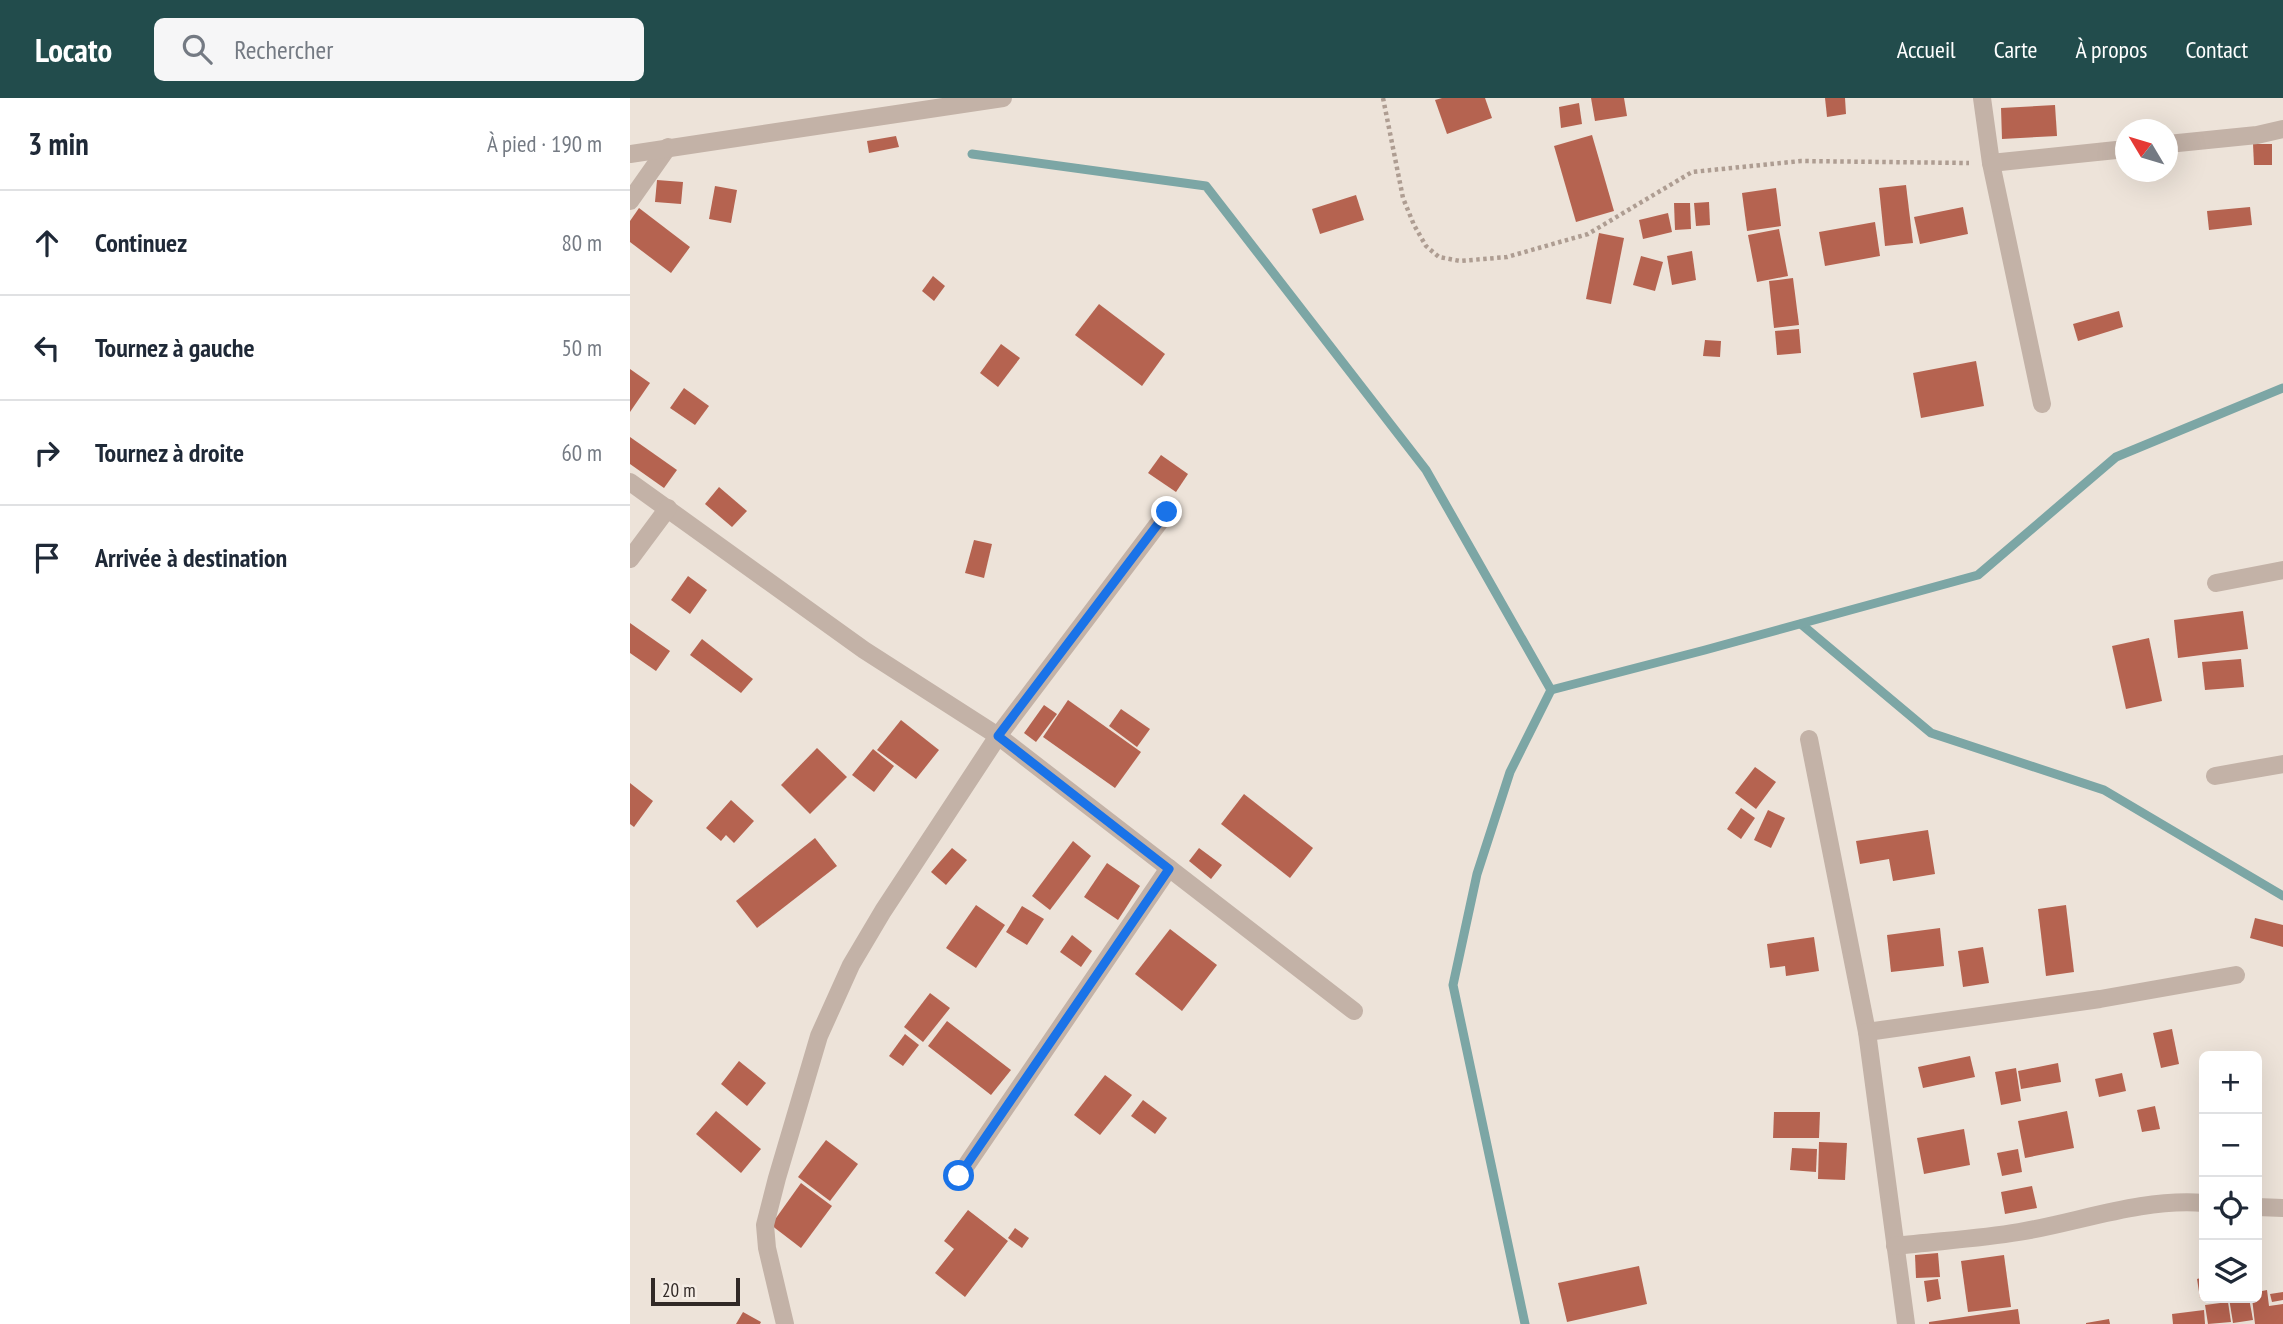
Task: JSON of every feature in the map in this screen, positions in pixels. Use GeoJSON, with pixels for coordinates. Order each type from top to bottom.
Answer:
{"type":"FeatureCollection","features":[{"type":"Feature","properties":{"kind":"street"},"geometry":{"type":"LineString","coordinates":[[630,154],[1003,98]]}},
{"type":"Feature","properties":{"kind":"street"},"geometry":{"type":"LineString","coordinates":[[1982,98],[1991,163],[2042,404]]}},
{"type":"Feature","properties":{"kind":"street"},"geometry":{"type":"LineString","coordinates":[[2178,143],[2257,135],[2283,129]]}},
{"type":"Feature","properties":{"kind":"street"},"geometry":{"type":"LineString","coordinates":[[630,201],[668,147]]}},
{"type":"Feature","properties":{"kind":"street"},"geometry":{"type":"LineString","coordinates":[[1991,163],[2115,150]]}},
{"type":"Feature","properties":{"kind":"street"},"geometry":{"type":"LineString","coordinates":[[630,482],[864,650],[998,736],[1354,1011]]}},
{"type":"Feature","properties":{"kind":"street"},"geometry":{"type":"LineString","coordinates":[[630,559],[668,508]]}},
{"type":"Feature","properties":{"kind":"street"},"geometry":{"type":"LineString","coordinates":[[785,1324],[767,1248],[765,1225],[819,1036],[851,965],[883,911],[998,736],[1167,512]]}},
{"type":"Feature","properties":{"kind":"street"},"geometry":{"type":"LineString","coordinates":[[2216,583],[2283,570]]}},
{"type":"Feature","properties":{"kind":"street"},"geometry":{"type":"LineString","coordinates":[[1809,739],[1867,1031],[1906,1324]]}},
{"type":"Feature","properties":{"kind":"street"},"geometry":{"type":"LineString","coordinates":[[2215,776],[2283,764]]}},
{"type":"Feature","properties":{"kind":"street"},"geometry":{"type":"LineString","coordinates":[[959,1176],[1169,869]]}},
{"type":"Feature","properties":{"kind":"street"},"geometry":{"type":"LineString","coordinates":[[1867,1031],[2100,999],[2236,975]]}},
{"type":"Feature","properties":{"kind":"street"},"geometry":{"type":"LineString","coordinates":[[1895,1246],[2019,1232],[2131,1208],[2199,1203]]}},
{"type":"Feature","properties":{"kind":"street"},"geometry":{"type":"LineString","coordinates":[[2262,1207],[2283,1208]]}},
{"type":"Feature","properties":{"kind":"path"},"geometry":{"type":"LineString","coordinates":[[1383,98],[1403,198],[1414,225],[1426,246],[1439,257],[1460,261],[1507,257],[1588,234],[1692,172],[1801,161],[1991,163]]}},
{"type":"Feature","properties":{"kind":"building"},"geometry":{"type":"Polygon","coordinates":[[[1485,98],[1492,118],[1447,134],[1435,100],[1485,98]]]}},
{"type":"Feature","properties":{"kind":"building"},"geometry":{"type":"Polygon","coordinates":[[[1591,98],[1624,98],[1627,116],[1595,121],[1591,98]]]}},
{"type":"Feature","properties":{"kind":"building"},"geometry":{"type":"Polygon","coordinates":[[[1825,98],[1845,98],[1846,114],[1827,117],[1825,98]]]}},
{"type":"Feature","properties":{"kind":"building"},"geometry":{"type":"Polygon","coordinates":[[[1579,103],[1582,124],[1561,128],[1559,107],[1579,103]]]}},
{"type":"Feature","properties":{"kind":"building"},"geometry":{"type":"Polygon","coordinates":[[[2055,105],[2057,136],[2002,139],[2001,108],[2055,105]]]}},
{"type":"Feature","properties":{"kind":"building"},"geometry":{"type":"Polygon","coordinates":[[[1592,135],[1614,211],[1576,222],[1554,146],[1592,135]]]}},
{"type":"Feature","properties":{"kind":"building"},"geometry":{"type":"Polygon","coordinates":[[[896,136],[899,147],[869,153],[867,141],[896,136]]]}},
{"type":"Feature","properties":{"kind":"building"},"geometry":{"type":"Polygon","coordinates":[[[2253,144],[2272,144],[2272,165],[2254,165],[2253,144]]]}},
{"type":"Feature","properties":{"kind":"building"},"geometry":{"type":"Polygon","coordinates":[[[657,180],[683,182],[681,204],[655,202],[657,180]]]}},
{"type":"Feature","properties":{"kind":"building"},"geometry":{"type":"Polygon","coordinates":[[[1906,185],[1913,243],[1885,246],[1879,188],[1906,185]]]}},
{"type":"Feature","properties":{"kind":"building"},"geometry":{"type":"Polygon","coordinates":[[[715,186],[737,190],[731,223],[709,219],[715,186]]]}},
{"type":"Feature","properties":{"kind":"building"},"geometry":{"type":"Polygon","coordinates":[[[1776,188],[1781,226],[1747,231],[1742,193],[1776,188]]]}},
{"type":"Feature","properties":{"kind":"building"},"geometry":{"type":"Polygon","coordinates":[[[1356,195],[1364,220],[1320,234],[1312,209],[1356,195]]]}},
{"type":"Feature","properties":{"kind":"building"},"geometry":{"type":"Polygon","coordinates":[[[1709,202],[1710,225],[1696,226],[1694,203],[1709,202]]]}},
{"type":"Feature","properties":{"kind":"building"},"geometry":{"type":"Polygon","coordinates":[[[1674,203],[1690,203],[1691,229],[1675,230],[1674,203]]]}},
{"type":"Feature","properties":{"kind":"building"},"geometry":{"type":"Polygon","coordinates":[[[1963,207],[1968,234],[1920,244],[1914,217],[1963,207]]]}},
{"type":"Feature","properties":{"kind":"building"},"geometry":{"type":"Polygon","coordinates":[[[2250,207],[2252,225],[2209,230],[2207,211],[2250,207]]]}},
{"type":"Feature","properties":{"kind":"building"},"geometry":{"type":"Polygon","coordinates":[[[639,208],[690,247],[671,273],[630,242],[630,221],[639,208]]]}},
{"type":"Feature","properties":{"kind":"building"},"geometry":{"type":"Polygon","coordinates":[[[1668,213],[1672,232],[1643,239],[1639,220],[1668,213]]]}},
{"type":"Feature","properties":{"kind":"building"},"geometry":{"type":"Polygon","coordinates":[[[1875,222],[1880,256],[1825,266],[1819,232],[1875,222]]]}},
{"type":"Feature","properties":{"kind":"building"},"geometry":{"type":"Polygon","coordinates":[[[1779,229],[1788,276],[1757,282],[1748,235],[1779,229]]]}},
{"type":"Feature","properties":{"kind":"building"},"geometry":{"type":"Polygon","coordinates":[[[1599,233],[1624,238],[1611,304],[1586,299],[1599,233]]]}},
{"type":"Feature","properties":{"kind":"building"},"geometry":{"type":"Polygon","coordinates":[[[1692,251],[1696,280],[1672,285],[1667,256],[1692,251]]]}},
{"type":"Feature","properties":{"kind":"building"},"geometry":{"type":"Polygon","coordinates":[[[1641,256],[1663,262],[1655,291],[1633,285],[1641,256]]]}},
{"type":"Feature","properties":{"kind":"building"},"geometry":{"type":"Polygon","coordinates":[[[933,276],[945,286],[934,301],[922,291],[933,276]]]}},
{"type":"Feature","properties":{"kind":"building"},"geometry":{"type":"Polygon","coordinates":[[[1793,278],[1799,325],[1774,328],[1769,281],[1793,278]]]}},
{"type":"Feature","properties":{"kind":"building"},"geometry":{"type":"Polygon","coordinates":[[[1099,304],[1165,354],[1142,386],[1075,335],[1099,304]]]}},
{"type":"Feature","properties":{"kind":"building"},"geometry":{"type":"Polygon","coordinates":[[[2119,311],[2123,327],[2078,341],[2073,324],[2119,311]]]}},
{"type":"Feature","properties":{"kind":"building"},"geometry":{"type":"Polygon","coordinates":[[[1799,329],[1801,353],[1777,355],[1775,331],[1799,329]]]}},
{"type":"Feature","properties":{"kind":"building"},"geometry":{"type":"Polygon","coordinates":[[[1705,340],[1721,341],[1720,357],[1703,356],[1705,340]]]}},
{"type":"Feature","properties":{"kind":"building"},"geometry":{"type":"Polygon","coordinates":[[[1001,344],[1020,358],[998,387],[980,373],[1001,344]]]}},
{"type":"Feature","properties":{"kind":"building"},"geometry":{"type":"Polygon","coordinates":[[[1976,361],[1984,406],[1921,418],[1913,373],[1976,361]]]}},
{"type":"Feature","properties":{"kind":"building"},"geometry":{"type":"Polygon","coordinates":[[[630,369],[650,383],[630,412],[630,369]]]}},
{"type":"Feature","properties":{"kind":"building"},"geometry":{"type":"Polygon","coordinates":[[[684,388],[709,406],[695,425],[670,408],[684,388]]]}},
{"type":"Feature","properties":{"kind":"building"},"geometry":{"type":"Polygon","coordinates":[[[630,437],[677,470],[664,488],[630,464],[630,437]]]}},
{"type":"Feature","properties":{"kind":"building"},"geometry":{"type":"Polygon","coordinates":[[[1161,455],[1188,474],[1176,492],[1148,473],[1161,455]]]}},
{"type":"Feature","properties":{"kind":"building"},"geometry":{"type":"Polygon","coordinates":[[[719,487],[747,511],[732,527],[705,504],[719,487]]]}},
{"type":"Feature","properties":{"kind":"building"},"geometry":{"type":"Polygon","coordinates":[[[974,540],[992,544],[984,578],[965,573],[974,540]]]}},
{"type":"Feature","properties":{"kind":"building"},"geometry":{"type":"Polygon","coordinates":[[[688,576],[707,590],[690,614],[671,600],[688,576]]]}},
{"type":"Feature","properties":{"kind":"building"},"geometry":{"type":"Polygon","coordinates":[[[2243,611],[2248,649],[2178,658],[2174,620],[2243,611]]]}},
{"type":"Feature","properties":{"kind":"building"},"geometry":{"type":"Polygon","coordinates":[[[630,623],[670,651],[656,671],[630,653],[630,623]]]}},
{"type":"Feature","properties":{"kind":"building"},"geometry":{"type":"Polygon","coordinates":[[[2149,638],[2162,701],[2126,709],[2112,646],[2149,638]]]}},
{"type":"Feature","properties":{"kind":"building"},"geometry":{"type":"Polygon","coordinates":[[[702,639],[753,679],[741,693],[690,655],[702,639]]]}},
{"type":"Feature","properties":{"kind":"building"},"geometry":{"type":"Polygon","coordinates":[[[2241,659],[2244,687],[2205,690],[2202,662],[2241,659]]]}},
{"type":"Feature","properties":{"kind":"building"},"geometry":{"type":"Polygon","coordinates":[[[1068,700],[1141,752],[1115,788],[1043,737],[1068,700]]]}},
{"type":"Feature","properties":{"kind":"building"},"geometry":{"type":"Polygon","coordinates":[[[1044,705],[1057,714],[1036,742],[1024,733],[1044,705]]]}},
{"type":"Feature","properties":{"kind":"building"},"geometry":{"type":"Polygon","coordinates":[[[1121,709],[1150,729],[1137,747],[1109,726],[1121,709]]]}},
{"type":"Feature","properties":{"kind":"building"},"geometry":{"type":"Polygon","coordinates":[[[901,720],[939,750],[916,779],[877,750],[901,720]]]}},
{"type":"Feature","properties":{"kind":"building"},"geometry":{"type":"Polygon","coordinates":[[[817,748],[847,777],[810,814],[781,785],[817,748]]]}},
{"type":"Feature","properties":{"kind":"building"},"geometry":{"type":"Polygon","coordinates":[[[873,749],[894,766],[874,792],[852,775],[873,749]]]}},
{"type":"Feature","properties":{"kind":"building"},"geometry":{"type":"Polygon","coordinates":[[[1755,767],[1776,782],[1756,809],[1735,793],[1755,767]]]}},
{"type":"Feature","properties":{"kind":"building"},"geometry":{"type":"Polygon","coordinates":[[[630,783],[653,801],[634,827],[630,824],[630,783]]]}},
{"type":"Feature","properties":{"kind":"building"},"geometry":{"type":"Polygon","coordinates":[[[1244,794],[1313,848],[1290,878],[1221,824],[1244,794]]]}},
{"type":"Feature","properties":{"kind":"building"},"geometry":{"type":"Polygon","coordinates":[[[731,800],[754,821],[734,843],[726,835],[721,841],[706,828],[731,800]]]}},
{"type":"Feature","properties":{"kind":"building"},"geometry":{"type":"Polygon","coordinates":[[[1741,808],[1755,818],[1741,839],[1727,829],[1741,808]]]}},
{"type":"Feature","properties":{"kind":"building"},"geometry":{"type":"Polygon","coordinates":[[[1768,810],[1785,818],[1771,848],[1754,840],[1768,810]]]}},
{"type":"Feature","properties":{"kind":"building"},"geometry":{"type":"Polygon","coordinates":[[[1928,830],[1935,874],[1893,881],[1889,859],[1860,864],[1856,841],[1928,830]]]}},
{"type":"Feature","properties":{"kind":"building"},"geometry":{"type":"Polygon","coordinates":[[[815,838],[837,866],[757,928],[736,901],[815,838]]]}},
{"type":"Feature","properties":{"kind":"building"},"geometry":{"type":"Polygon","coordinates":[[[1073,841],[1091,856],[1050,910],[1032,896],[1073,841]]]}},
{"type":"Feature","properties":{"kind":"building"},"geometry":{"type":"Polygon","coordinates":[[[952,848],[967,860],[946,885],[931,872],[952,848]]]}},
{"type":"Feature","properties":{"kind":"building"},"geometry":{"type":"Polygon","coordinates":[[[1199,848],[1222,865],[1211,879],[1189,861],[1199,848]]]}},
{"type":"Feature","properties":{"kind":"building"},"geometry":{"type":"Polygon","coordinates":[[[1107,863],[1140,886],[1118,920],[1084,897],[1107,863]]]}},
{"type":"Feature","properties":{"kind":"building"},"geometry":{"type":"Polygon","coordinates":[[[976,905],[1005,925],[976,968],[946,948],[976,905]]]}},
{"type":"Feature","properties":{"kind":"building"},"geometry":{"type":"Polygon","coordinates":[[[2066,905],[2074,972],[2046,976],[2038,909],[2066,905]]]}},
{"type":"Feature","properties":{"kind":"building"},"geometry":{"type":"Polygon","coordinates":[[[1022,906],[1044,919],[1027,945],[1006,932],[1022,906]]]}},
{"type":"Feature","properties":{"kind":"building"},"geometry":{"type":"Polygon","coordinates":[[[2255,918],[2283,925],[2283,947],[2250,938],[2255,918]]]}},
{"type":"Feature","properties":{"kind":"building"},"geometry":{"type":"Polygon","coordinates":[[[1940,928],[1944,966],[1891,972],[1887,935],[1940,928]]]}},
{"type":"Feature","properties":{"kind":"building"},"geometry":{"type":"Polygon","coordinates":[[[1170,929],[1217,965],[1182,1011],[1135,974],[1170,929]]]}},
{"type":"Feature","properties":{"kind":"building"},"geometry":{"type":"Polygon","coordinates":[[[1072,935],[1092,951],[1081,967],[1060,952],[1072,935]]]}},
{"type":"Feature","properties":{"kind":"building"},"geometry":{"type":"Polygon","coordinates":[[[1814,937],[1819,971],[1786,976],[1785,966],[1770,968],[1767,944],[1814,937]]]}},
{"type":"Feature","properties":{"kind":"building"},"geometry":{"type":"Polygon","coordinates":[[[1983,947],[1989,983],[1963,987],[1958,951],[1983,947]]]}},
{"type":"Feature","properties":{"kind":"building"},"geometry":{"type":"Polygon","coordinates":[[[930,993],[950,1008],[923,1042],[904,1027],[930,993]]]}},
{"type":"Feature","properties":{"kind":"building"},"geometry":{"type":"Polygon","coordinates":[[[947,1021],[1011,1070],[991,1095],[928,1046],[947,1021]]]}},
{"type":"Feature","properties":{"kind":"building"},"geometry":{"type":"Polygon","coordinates":[[[2172,1029],[2179,1064],[2161,1068],[2153,1033],[2172,1029]]]}},
{"type":"Feature","properties":{"kind":"building"},"geometry":{"type":"Polygon","coordinates":[[[905,1034],[919,1045],[903,1066],[889,1056],[905,1034]]]}},
{"type":"Feature","properties":{"kind":"building"},"geometry":{"type":"Polygon","coordinates":[[[1970,1056],[1975,1077],[1923,1088],[1918,1067],[1970,1056]]]}},
{"type":"Feature","properties":{"kind":"building"},"geometry":{"type":"Polygon","coordinates":[[[739,1061],[766,1083],[747,1106],[721,1084],[739,1061]]]}},
{"type":"Feature","properties":{"kind":"building"},"geometry":{"type":"Polygon","coordinates":[[[2058,1063],[2061,1082],[2021,1089],[2018,1071],[2058,1063]]]}},
{"type":"Feature","properties":{"kind":"building"},"geometry":{"type":"Polygon","coordinates":[[[2016,1068],[2021,1101],[2001,1105],[1995,1072],[2016,1068]]]}},
{"type":"Feature","properties":{"kind":"building"},"geometry":{"type":"Polygon","coordinates":[[[2122,1073],[2126,1091],[2099,1097],[2095,1079],[2122,1073]]]}},
{"type":"Feature","properties":{"kind":"building"},"geometry":{"type":"Polygon","coordinates":[[[1105,1075],[1132,1095],[1100,1135],[1074,1115],[1105,1075]]]}},
{"type":"Feature","properties":{"kind":"building"},"geometry":{"type":"Polygon","coordinates":[[[1143,1100],[1167,1118],[1155,1134],[1131,1116],[1143,1100]]]}},
{"type":"Feature","properties":{"kind":"building"},"geometry":{"type":"Polygon","coordinates":[[[2155,1106],[2160,1129],[2142,1132],[2137,1110],[2155,1106]]]}},
{"type":"Feature","properties":{"kind":"building"},"geometry":{"type":"Polygon","coordinates":[[[716,1111],[761,1149],[741,1173],[696,1134],[716,1111]]]}},
{"type":"Feature","properties":{"kind":"building"},"geometry":{"type":"Polygon","coordinates":[[[2067,1111],[2074,1148],[2025,1158],[2018,1121],[2067,1111]]]}},
{"type":"Feature","properties":{"kind":"building"},"geometry":{"type":"Polygon","coordinates":[[[1774,1112],[1820,1112],[1819,1138],[1773,1138],[1774,1112]]]}},
{"type":"Feature","properties":{"kind":"building"},"geometry":{"type":"Polygon","coordinates":[[[1964,1129],[1970,1165],[1924,1174],[1917,1138],[1964,1129]]]}},
{"type":"Feature","properties":{"kind":"building"},"geometry":{"type":"Polygon","coordinates":[[[826,1140],[858,1164],[830,1201],[798,1177],[826,1140]]]}},
{"type":"Feature","properties":{"kind":"building"},"geometry":{"type":"Polygon","coordinates":[[[1819,1142],[1847,1143],[1845,1180],[1818,1179],[1819,1142]]]}},
{"type":"Feature","properties":{"kind":"building"},"geometry":{"type":"Polygon","coordinates":[[[1792,1148],[1817,1149],[1816,1172],[1790,1170],[1792,1148]]]}},
{"type":"Feature","properties":{"kind":"building"},"geometry":{"type":"Polygon","coordinates":[[[2018,1149],[2022,1172],[2002,1176],[1997,1153],[2018,1149]]]}},
{"type":"Feature","properties":{"kind":"building"},"geometry":{"type":"Polygon","coordinates":[[[801,1183],[832,1206],[801,1248],[771,1225],[801,1183]]]}},
{"type":"Feature","properties":{"kind":"building"},"geometry":{"type":"Polygon","coordinates":[[[2032,1186],[2037,1208],[2005,1214],[2001,1192],[2032,1186]]]}},
{"type":"Feature","properties":{"kind":"building"},"geometry":{"type":"Polygon","coordinates":[[[968,1210],[1008,1241],[965,1297],[935,1273],[954,1249],[944,1241],[968,1210]]]}},
{"type":"Feature","properties":{"kind":"building"},"geometry":{"type":"Polygon","coordinates":[[[1015,1228],[1029,1238],[1022,1248],[1008,1238],[1015,1228]]]}},
{"type":"Feature","properties":{"kind":"building"},"geometry":{"type":"Polygon","coordinates":[[[1938,1253],[1940,1277],[1916,1278],[1915,1255],[1938,1253]]]}},
{"type":"Feature","properties":{"kind":"building"},"geometry":{"type":"Polygon","coordinates":[[[2004,1255],[2011,1307],[1968,1312],[1961,1261],[2004,1255]]]}},
{"type":"Feature","properties":{"kind":"building"},"geometry":{"type":"Polygon","coordinates":[[[1639,1266],[1647,1304],[1567,1322],[1558,1283],[1639,1266]]]}},
{"type":"Feature","properties":{"kind":"building"},"geometry":{"type":"Polygon","coordinates":[[[1938,1279],[1941,1299],[1927,1302],[1924,1281],[1938,1279]]]}},
{"type":"Feature","properties":{"kind":"building"},"geometry":{"type":"Polygon","coordinates":[[[2267,1290],[2269,1306],[2283,1304],[2283,1324],[2255,1324],[2253,1303],[2262,1303],[2262,1291],[2267,1290]]]}},
{"type":"Feature","properties":{"kind":"building"},"geometry":{"type":"Polygon","coordinates":[[[2283,1292],[2283,1300],[2272,1302],[2270,1294],[2283,1292]]]}},
{"type":"Feature","properties":{"kind":"building"},"geometry":{"type":"Polygon","coordinates":[[[2228,1303],[2231,1322],[2208,1324],[2205,1305],[2228,1303]]]}},
{"type":"Feature","properties":{"kind":"building"},"geometry":{"type":"Polygon","coordinates":[[[2230,1303],[2250,1303],[2253,1320],[2233,1323],[2230,1303]]]}},
{"type":"Feature","properties":{"kind":"building"},"geometry":{"type":"Polygon","coordinates":[[[2018,1309],[2020,1324],[1929,1324],[1929,1322],[2018,1309]]]}},
{"type":"Feature","properties":{"kind":"building"},"geometry":{"type":"Polygon","coordinates":[[[2204,1310],[2205,1324],[2173,1324],[2172,1314],[2204,1310]]]}},
{"type":"Feature","properties":{"kind":"building"},"geometry":{"type":"Polygon","coordinates":[[[743,1312],[761,1322],[760,1324],[736,1324],[743,1312]]]}},
{"type":"Feature","properties":{"kind":"building"},"geometry":{"type":"Polygon","coordinates":[[[2109,1319],[2110,1324],[2086,1324],[2086,1323],[2109,1319]]]}},
{"type":"Feature","properties":{"kind":"waterway"},"geometry":{"type":"LineString","coordinates":[[972,154],[1206,186],[1426,470],[1551,690],[1510,772],[1477,874],[1453,985],[1525,1324]]}},
{"type":"Feature","properties":{"kind":"waterway"},"geometry":{"type":"LineString","coordinates":[[1551,690],[1978,575],[2116,457],[2283,388]]}},
{"type":"Feature","properties":{"kind":"waterway"},"geometry":{"type":"LineString","coordinates":[[1801,624],[1931,733],[2104,790],[2283,896]]}},
{"type":"Feature","properties":{"kind":"route"},"geometry":{"type":"LineString","coordinates":[[959,1176],[1169,869],[998,736],[1167,512]]}}]}
